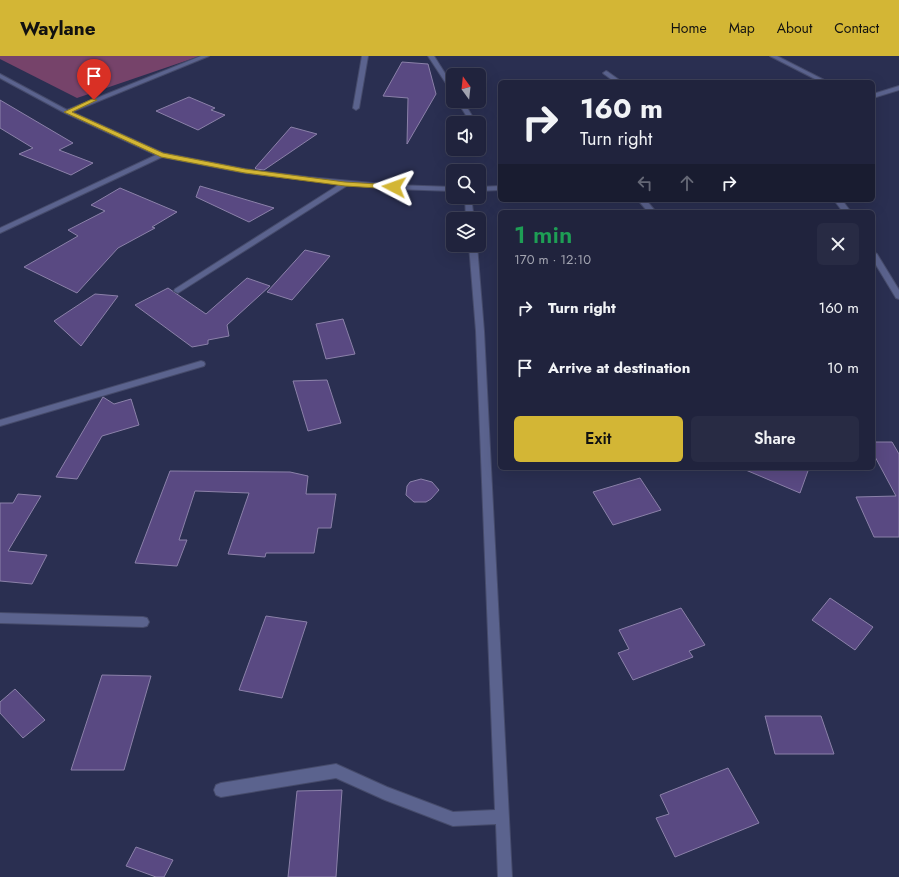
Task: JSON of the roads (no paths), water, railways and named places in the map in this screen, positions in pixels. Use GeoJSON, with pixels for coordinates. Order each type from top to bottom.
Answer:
{"type":"FeatureCollection","features":[{"type":"Feature","properties":{"kind":"street"},"geometry":{"type":"LineString","coordinates":[[67,112],[206,56]]}},
{"type":"Feature","properties":{"kind":"street"},"geometry":{"type":"LineString","coordinates":[[356,108],[365,56]]}},
{"type":"Feature","properties":{"kind":"street"},"geometry":{"type":"LineString","coordinates":[[431,56],[446,79]]}},
{"type":"Feature","properties":{"kind":"street"},"geometry":{"type":"LineString","coordinates":[[773,56],[821,80]]}},
{"type":"Feature","properties":{"kind":"street"},"geometry":{"type":"LineString","coordinates":[[606,73],[616,80]]}},
{"type":"Feature","properties":{"kind":"street"},"geometry":{"type":"LineString","coordinates":[[0,76],[67,112],[161,155],[245,171],[345,184],[446,189]]}},
{"type":"Feature","properties":{"kind":"street"},"geometry":{"type":"LineString","coordinates":[[875,95],[899,88]]}},
{"type":"Feature","properties":{"kind":"street"},"geometry":{"type":"LineString","coordinates":[[0,231],[161,155]]}},
{"type":"Feature","properties":{"kind":"street"},"geometry":{"type":"LineString","coordinates":[[178,291],[345,184]]}},
{"type":"Feature","properties":{"kind":"street"},"geometry":{"type":"LineString","coordinates":[[486,189],[498,188]]}},
{"type":"Feature","properties":{"kind":"street"},"geometry":{"type":"LineString","coordinates":[[644,202],[650,210]]}},
{"type":"Feature","properties":{"kind":"street"},"geometry":{"type":"LineString","coordinates":[[473,252],[480,331],[504,877]]}},
{"type":"Feature","properties":{"kind":"street"},"geometry":{"type":"LineString","coordinates":[[875,257],[899,296]]}},
{"type":"Feature","properties":{"kind":"street"},"geometry":{"type":"LineString","coordinates":[[0,423],[201,364]]}},
{"type":"Feature","properties":{"kind":"street"},"geometry":{"type":"LineString","coordinates":[[0,618],[143,622]]}},
{"type":"Feature","properties":{"kind":"street"},"geometry":{"type":"LineString","coordinates":[[221,790],[336,771],[385,793],[453,819],[502,817]]}}]}
